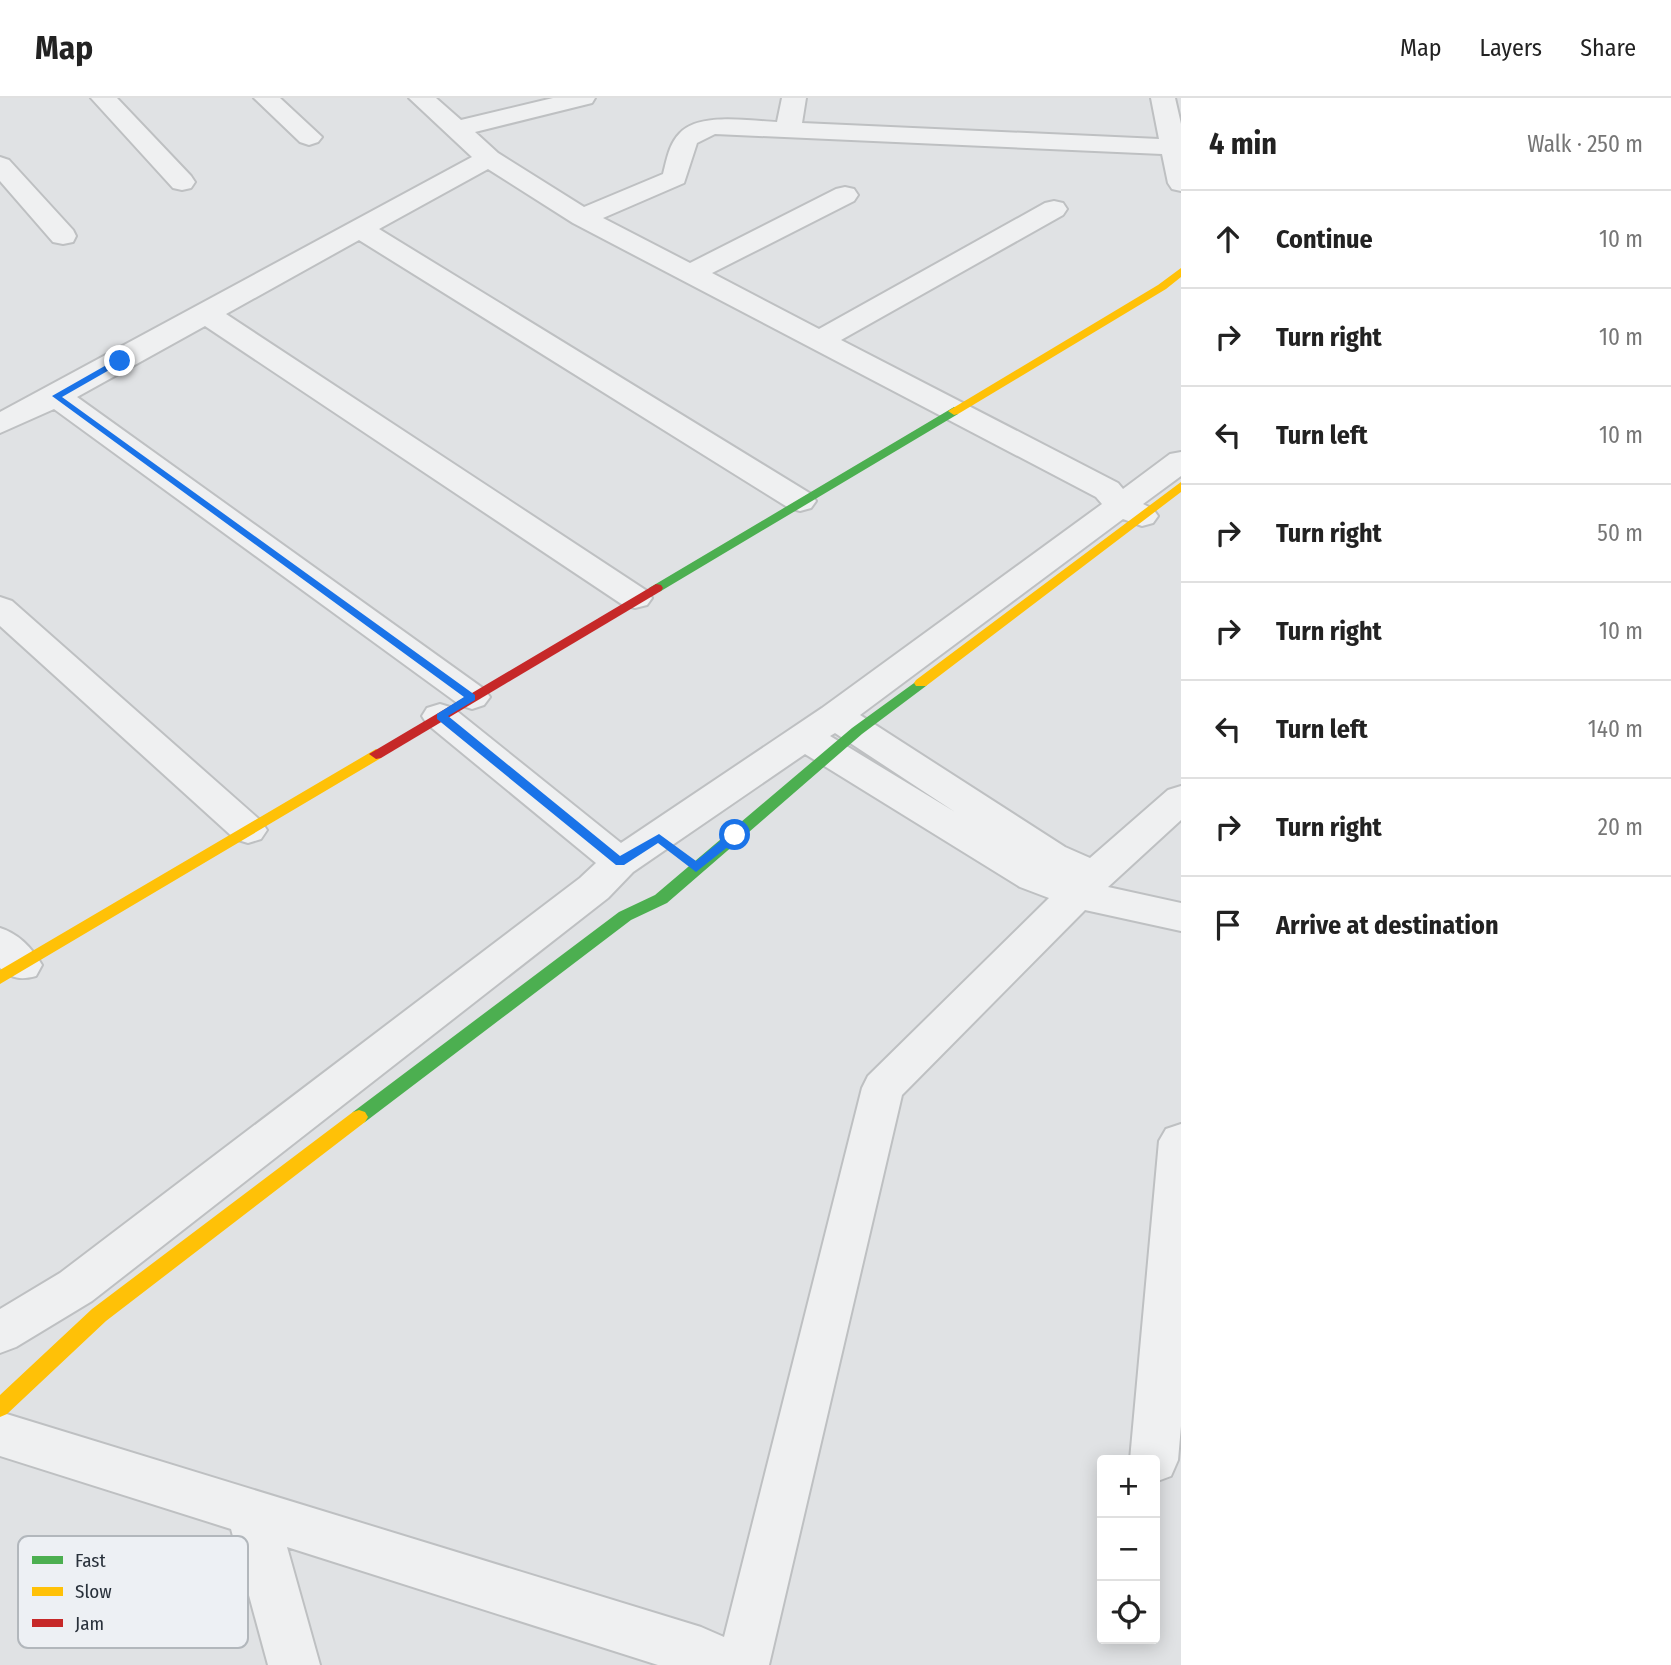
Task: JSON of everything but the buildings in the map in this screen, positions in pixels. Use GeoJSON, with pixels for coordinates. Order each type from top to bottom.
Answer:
{"type":"FeatureCollection","features":[{"type":"Feature","properties":{"kind":"street"},"geometry":{"type":"LineString","coordinates":[[103,98],[182,182]]}},
{"type":"Feature","properties":{"kind":"street"},"geometry":{"type":"LineString","coordinates":[[267,98],[309,137]]}},
{"type":"Feature","properties":{"kind":"street"},"geometry":{"type":"LineString","coordinates":[[421,98],[473,144],[582,217],[1107,490],[1132,511]]}},
{"type":"Feature","properties":{"kind":"street"},"geometry":{"type":"LineString","coordinates":[[0,399],[473,144],[583,98]]}},
{"type":"Feature","properties":{"kind":"street"},"geometry":{"type":"LineString","coordinates":[[788,130],[794,98]]}},
{"type":"Feature","properties":{"kind":"street"},"geometry":{"type":"LineString","coordinates":[[1163,98],[1181,183]]}},
{"type":"Feature","properties":{"kind":"street"},"geometry":{"type":"LineString","coordinates":[[582,217],[675,178],[687,136],[696,130],[715,127],[1172,147]]}},
{"type":"Feature","properties":{"kind":"street"},"geometry":{"type":"LineString","coordinates":[[0,424],[360,229],[473,144]]}},
{"type":"Feature","properties":{"kind":"street"},"geometry":{"type":"LineString","coordinates":[[0,165],[63,236]]}},
{"type":"Feature","properties":{"kind":"street"},"geometry":{"type":"LineString","coordinates":[[691,273],[845,195]]}},
{"type":"Feature","properties":{"kind":"street"},"geometry":{"type":"LineString","coordinates":[[820,340],[1054,209]]}},
{"type":"Feature","properties":{"kind":"street"},"geometry":{"type":"LineString","coordinates":[[360,229],[800,501]]}},
{"type":"Feature","properties":{"kind":"street"},"geometry":{"type":"LineString","coordinates":[[7,962],[248,830],[1162,287],[1181,271]]}},
{"type":"Feature","properties":{"kind":"street"},"geometry":{"type":"LineString","coordinates":[[206,314],[635,598]]}},
{"type":"Feature","properties":{"kind":"street"},"geometry":{"type":"LineString","coordinates":[[56,396],[472,697]]}},
{"type":"Feature","properties":{"kind":"street"},"geometry":{"type":"LineString","coordinates":[[0,1408],[87,1301],[607,875],[659,838],[832,734],[1132,511],[1181,461]]}},
{"type":"Feature","properties":{"kind":"street"},"geometry":{"type":"LineString","coordinates":[[1132,511],[1181,486]]}},
{"type":"Feature","properties":{"kind":"street"},"geometry":{"type":"LineString","coordinates":[[0,608],[248,830]]}},
{"type":"Feature","properties":{"kind":"street"},"geometry":{"type":"LineString","coordinates":[[440,716],[607,875],[625,916]]}},
{"type":"Feature","properties":{"kind":"street"},"geometry":{"type":"LineString","coordinates":[[0,1333],[87,1301],[625,916],[661,899],[832,734]]}},
{"type":"Feature","properties":{"kind":"street"},"geometry":{"type":"LineString","coordinates":[[832,734],[1034,877],[1086,885],[1181,893]]}},
{"type":"Feature","properties":{"kind":"street"},"geometry":{"type":"LineString","coordinates":[[743,1665],[883,1088],[1086,885],[1181,799]]}},
{"type":"Feature","properties":{"kind":"street"},"geometry":{"type":"LineString","coordinates":[[659,838],[696,867]]}},
{"type":"Feature","properties":{"kind":"street"},"geometry":{"type":"LineString","coordinates":[[1086,885],[1181,917]]}},
{"type":"Feature","properties":{"kind":"street"},"geometry":{"type":"LineString","coordinates":[[1154,1455],[1181,1141]]}},
{"type":"Feature","properties":{"kind":"street"},"geometry":{"type":"LineString","coordinates":[[0,1434],[688,1648],[729,1665]]}},
{"type":"Feature","properties":{"kind":"street"},"geometry":{"type":"LineString","coordinates":[[252,1513],[294,1665]]}},
{"type":"Feature","properties":{"kind":"traffic: fast"},"geometry":{"type":"LineString","coordinates":[[656,588],[954,411]]}},
{"type":"Feature","properties":{"kind":"traffic: fast"},"geometry":{"type":"LineString","coordinates":[[359,1117],[625,916],[661,899],[857,731],[921,683]]}},
{"type":"Feature","properties":{"kind":"traffic: slow"},"geometry":{"type":"LineString","coordinates":[[954,411],[1162,287],[1181,271]]}},
{"type":"Feature","properties":{"kind":"traffic: slow"},"geometry":{"type":"LineString","coordinates":[[921,683],[1181,486]]}},
{"type":"Feature","properties":{"kind":"traffic: slow"},"geometry":{"type":"LineString","coordinates":[[0,978],[376,754]]}},
{"type":"Feature","properties":{"kind":"traffic: slow"},"geometry":{"type":"LineString","coordinates":[[0,1408],[99,1315],[359,1117]]}},
{"type":"Feature","properties":{"kind":"traffic: jam"},"geometry":{"type":"LineString","coordinates":[[376,754],[656,588]]}},
{"type":"Feature","properties":{"kind":"route"},"geometry":{"type":"LineString","coordinates":[[120,361],[56,396],[472,697],[440,716],[620,862],[659,838],[696,867],[735,835]]}}]}
